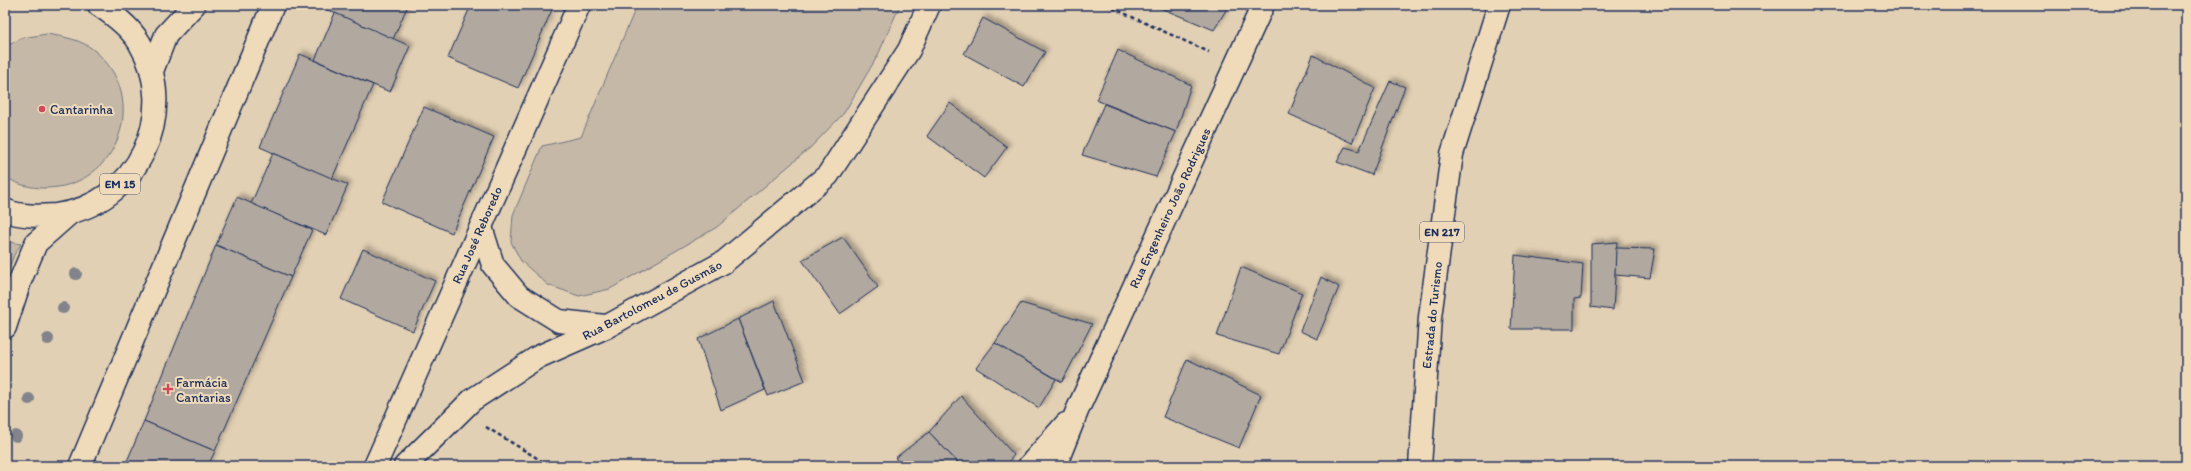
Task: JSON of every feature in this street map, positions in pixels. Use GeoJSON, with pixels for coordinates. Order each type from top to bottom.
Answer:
{"type":"FeatureCollection","features":[{"type":"Feature","properties":{"kind":"street","name":"EM 15"},"geometry":{"type":"LineString","coordinates":[[5,210],[40,216],[70,213],[99,201],[122,183],[141,159],[152,131],[156,101],[152,71],[138,42],[118,17],[99,5]]}},
{"type":"Feature","properties":{"kind":"street"},"geometry":{"type":"LineString","coordinates":[[152,71],[166,35],[194,5]]}},
{"type":"Feature","properties":{"kind":"street"},"geometry":{"type":"LineString","coordinates":[[80,466],[273,5]]}},
{"type":"Feature","properties":{"kind":"street","name":"Rua José Reboredo"},"geometry":{"type":"LineString","coordinates":[[375,466],[579,5]]}},
{"type":"Feature","properties":{"kind":"street","name":"Rua Bartolomeu de Gusmão"},"geometry":{"type":"LineString","coordinates":[[461,411],[472,400],[538,357],[606,327],[724,262],[828,174],[909,50],[929,5]]}},
{"type":"Feature","properties":{"kind":"street","name":"Rua Engenheiro João Rodrigues"},"geometry":{"type":"LineString","coordinates":[[1055,466],[1077,411],[1263,5]]}},
{"type":"Feature","properties":{"kind":"street","name":"Estrada do Turismo"},"geometry":{"type":"LineString","coordinates":[[1420,466],[1430,317],[1452,154],[1499,5]]}},
{"type":"Feature","properties":{"kind":"street","name":"EM 15"},"geometry":{"type":"LineString","coordinates":[[5,328],[20,281],[36,243],[70,213]]}},
{"type":"Feature","properties":{"kind":"street"},"geometry":{"type":"LineString","coordinates":[[481,227],[493,265],[519,296],[559,321],[606,327]]}},
{"type":"Feature","properties":{"kind":"street"},"geometry":{"type":"LineString","coordinates":[[406,466],[461,411]]}},
{"type":"Feature","properties":{"kind":"street","name":"Rua Engenheiro João Rodrigues"},"geometry":{"type":"LineString","coordinates":[[1029,466],[1077,411]]}},
{"type":"Feature","properties":{"kind":"path"},"geometry":{"type":"LineString","coordinates":[[1106,5],[1236,64]]}},
{"type":"Feature","properties":{"kind":"path"},"geometry":{"type":"LineString","coordinates":[[461,411],[550,466]]}},
{"type":"Feature","properties":{"kind":"shaded area"},"geometry":{"type":"Polygon","coordinates":[[[637,5],[900,5],[878,55],[844,113],[811,147],[717,227],[610,289],[579,296],[548,285],[521,261],[511,242],[513,215],[542,146],[581,137],[637,5]]]}},
{"type":"Feature","properties":{"kind":"shaded area"},"geometry":{"type":"Polygon","coordinates":[[[47,34],[78,41],[95,51],[112,70],[121,92],[123,115],[118,137],[108,157],[91,173],[70,184],[45,188],[14,182],[5,176],[5,47],[22,38],[47,34]]]}},
{"type":"Feature","properties":{"kind":"shaded area"},"geometry":{"type":"Polygon","coordinates":[[[5,241],[21,244],[14,255],[5,279],[5,241]]]}},
{"type":"Feature","properties":{"kind":"building"},"geometry":{"type":"Polygon","coordinates":[[[322,5],[408,5],[393,39],[321,7],[322,5]]]}},
{"type":"Feature","properties":{"kind":"building"},"geometry":{"type":"Polygon","coordinates":[[[471,5],[554,5],[518,88],[448,58],[471,5]]]}},
{"type":"Feature","properties":{"kind":"building"},"geometry":{"type":"Polygon","coordinates":[[[1153,5],[1229,5],[1214,30],[1153,5]]]}},
{"type":"Feature","properties":{"kind":"building"},"geometry":{"type":"Polygon","coordinates":[[[335,13],[410,46],[390,92],[315,60],[335,13]]]}},
{"type":"Feature","properties":{"kind":"building"},"geometry":{"type":"Polygon","coordinates":[[[983,18],[1045,52],[1024,87],[964,54],[983,18]]]}},
{"type":"Feature","properties":{"kind":"building"},"geometry":{"type":"Polygon","coordinates":[[[1118,50],[1191,85],[1176,132],[1096,100],[1118,50]]]}},
{"type":"Feature","properties":{"kind":"building"},"geometry":{"type":"Polygon","coordinates":[[[300,54],[373,85],[332,179],[260,147],[300,54]]]}},
{"type":"Feature","properties":{"kind":"building"},"geometry":{"type":"Polygon","coordinates":[[[1313,55],[1375,88],[1352,143],[1289,114],[1313,55]]]}},
{"type":"Feature","properties":{"kind":"building"},"geometry":{"type":"Polygon","coordinates":[[[1390,81],[1405,87],[1372,175],[1337,162],[1345,147],[1359,151],[1390,81]]]}},
{"type":"Feature","properties":{"kind":"building"},"geometry":{"type":"Polygon","coordinates":[[[950,103],[1007,147],[984,178],[927,136],[950,103]]]}},
{"type":"Feature","properties":{"kind":"building"},"geometry":{"type":"Polygon","coordinates":[[[1104,104],[1176,132],[1156,177],[1082,155],[1104,104]]]}},
{"type":"Feature","properties":{"kind":"building"},"geometry":{"type":"Polygon","coordinates":[[[424,107],[494,137],[452,233],[382,202],[424,107]]]}},
{"type":"Feature","properties":{"kind":"building"},"geometry":{"type":"Polygon","coordinates":[[[273,153],[348,185],[326,235],[251,204],[273,153]]]}},
{"type":"Feature","properties":{"kind":"building"},"geometry":{"type":"Polygon","coordinates":[[[237,197],[312,230],[291,277],[216,245],[237,197]]]}},
{"type":"Feature","properties":{"kind":"building"},"geometry":{"type":"Polygon","coordinates":[[[843,237],[878,287],[840,314],[802,260],[843,237]]]}},
{"type":"Feature","properties":{"kind":"building"},"geometry":{"type":"Polygon","coordinates":[[[1617,242],[1613,310],[1591,307],[1591,244],[1617,242]]]}},
{"type":"Feature","properties":{"kind":"building"},"geometry":{"type":"Polygon","coordinates":[[[216,245],[291,277],[215,451],[144,421],[216,245]]]}},
{"type":"Feature","properties":{"kind":"building"},"geometry":{"type":"Polygon","coordinates":[[[1616,248],[1655,249],[1650,278],[1615,275],[1616,248]]]}},
{"type":"Feature","properties":{"kind":"building"},"geometry":{"type":"Polygon","coordinates":[[[363,249],[435,281],[413,331],[341,299],[363,249]]]}},
{"type":"Feature","properties":{"kind":"building"},"geometry":{"type":"Polygon","coordinates":[[[1515,255],[1583,264],[1581,298],[1574,299],[1574,329],[1511,329],[1515,255]]]}},
{"type":"Feature","properties":{"kind":"building"},"geometry":{"type":"Polygon","coordinates":[[[1241,267],[1302,293],[1279,354],[1217,336],[1241,267]]]}},
{"type":"Feature","properties":{"kind":"building"},"geometry":{"type":"Polygon","coordinates":[[[1321,277],[1339,287],[1317,339],[1300,331],[1321,277]]]}},
{"type":"Feature","properties":{"kind":"building"},"geometry":{"type":"Polygon","coordinates":[[[774,301],[805,381],[768,396],[738,319],[774,301]]]}},
{"type":"Feature","properties":{"kind":"building"},"geometry":{"type":"Polygon","coordinates":[[[1021,303],[1092,324],[1062,382],[995,343],[1021,303]]]}},
{"type":"Feature","properties":{"kind":"building"},"geometry":{"type":"Polygon","coordinates":[[[738,319],[765,390],[721,410],[698,339],[738,319]]]}},
{"type":"Feature","properties":{"kind":"building"},"geometry":{"type":"Polygon","coordinates":[[[995,343],[1056,379],[1039,408],[976,368],[995,343]]]}},
{"type":"Feature","properties":{"kind":"building"},"geometry":{"type":"Polygon","coordinates":[[[1187,359],[1261,395],[1239,448],[1163,417],[1187,359]]]}},
{"type":"Feature","properties":{"kind":"building"},"geometry":{"type":"Polygon","coordinates":[[[961,396],[1014,455],[1005,466],[961,466],[929,432],[961,396]]]}},
{"type":"Feature","properties":{"kind":"building"},"geometry":{"type":"Polygon","coordinates":[[[144,421],[215,451],[208,466],[125,466],[144,421]]]}},
{"type":"Feature","properties":{"kind":"building"},"geometry":{"type":"Polygon","coordinates":[[[929,432],[961,466],[903,466],[895,458],[929,432]]]}},
{"type":"Feature","properties":{"kind":"place","name":"Cantarinha"},"geometry":{"type":"Point","coordinates":[42,109]}},
{"type":"Feature","properties":{"kind":"place","name":"Farmácia Cantarias"},"geometry":{"type":"Point","coordinates":[168,389]}}]}
